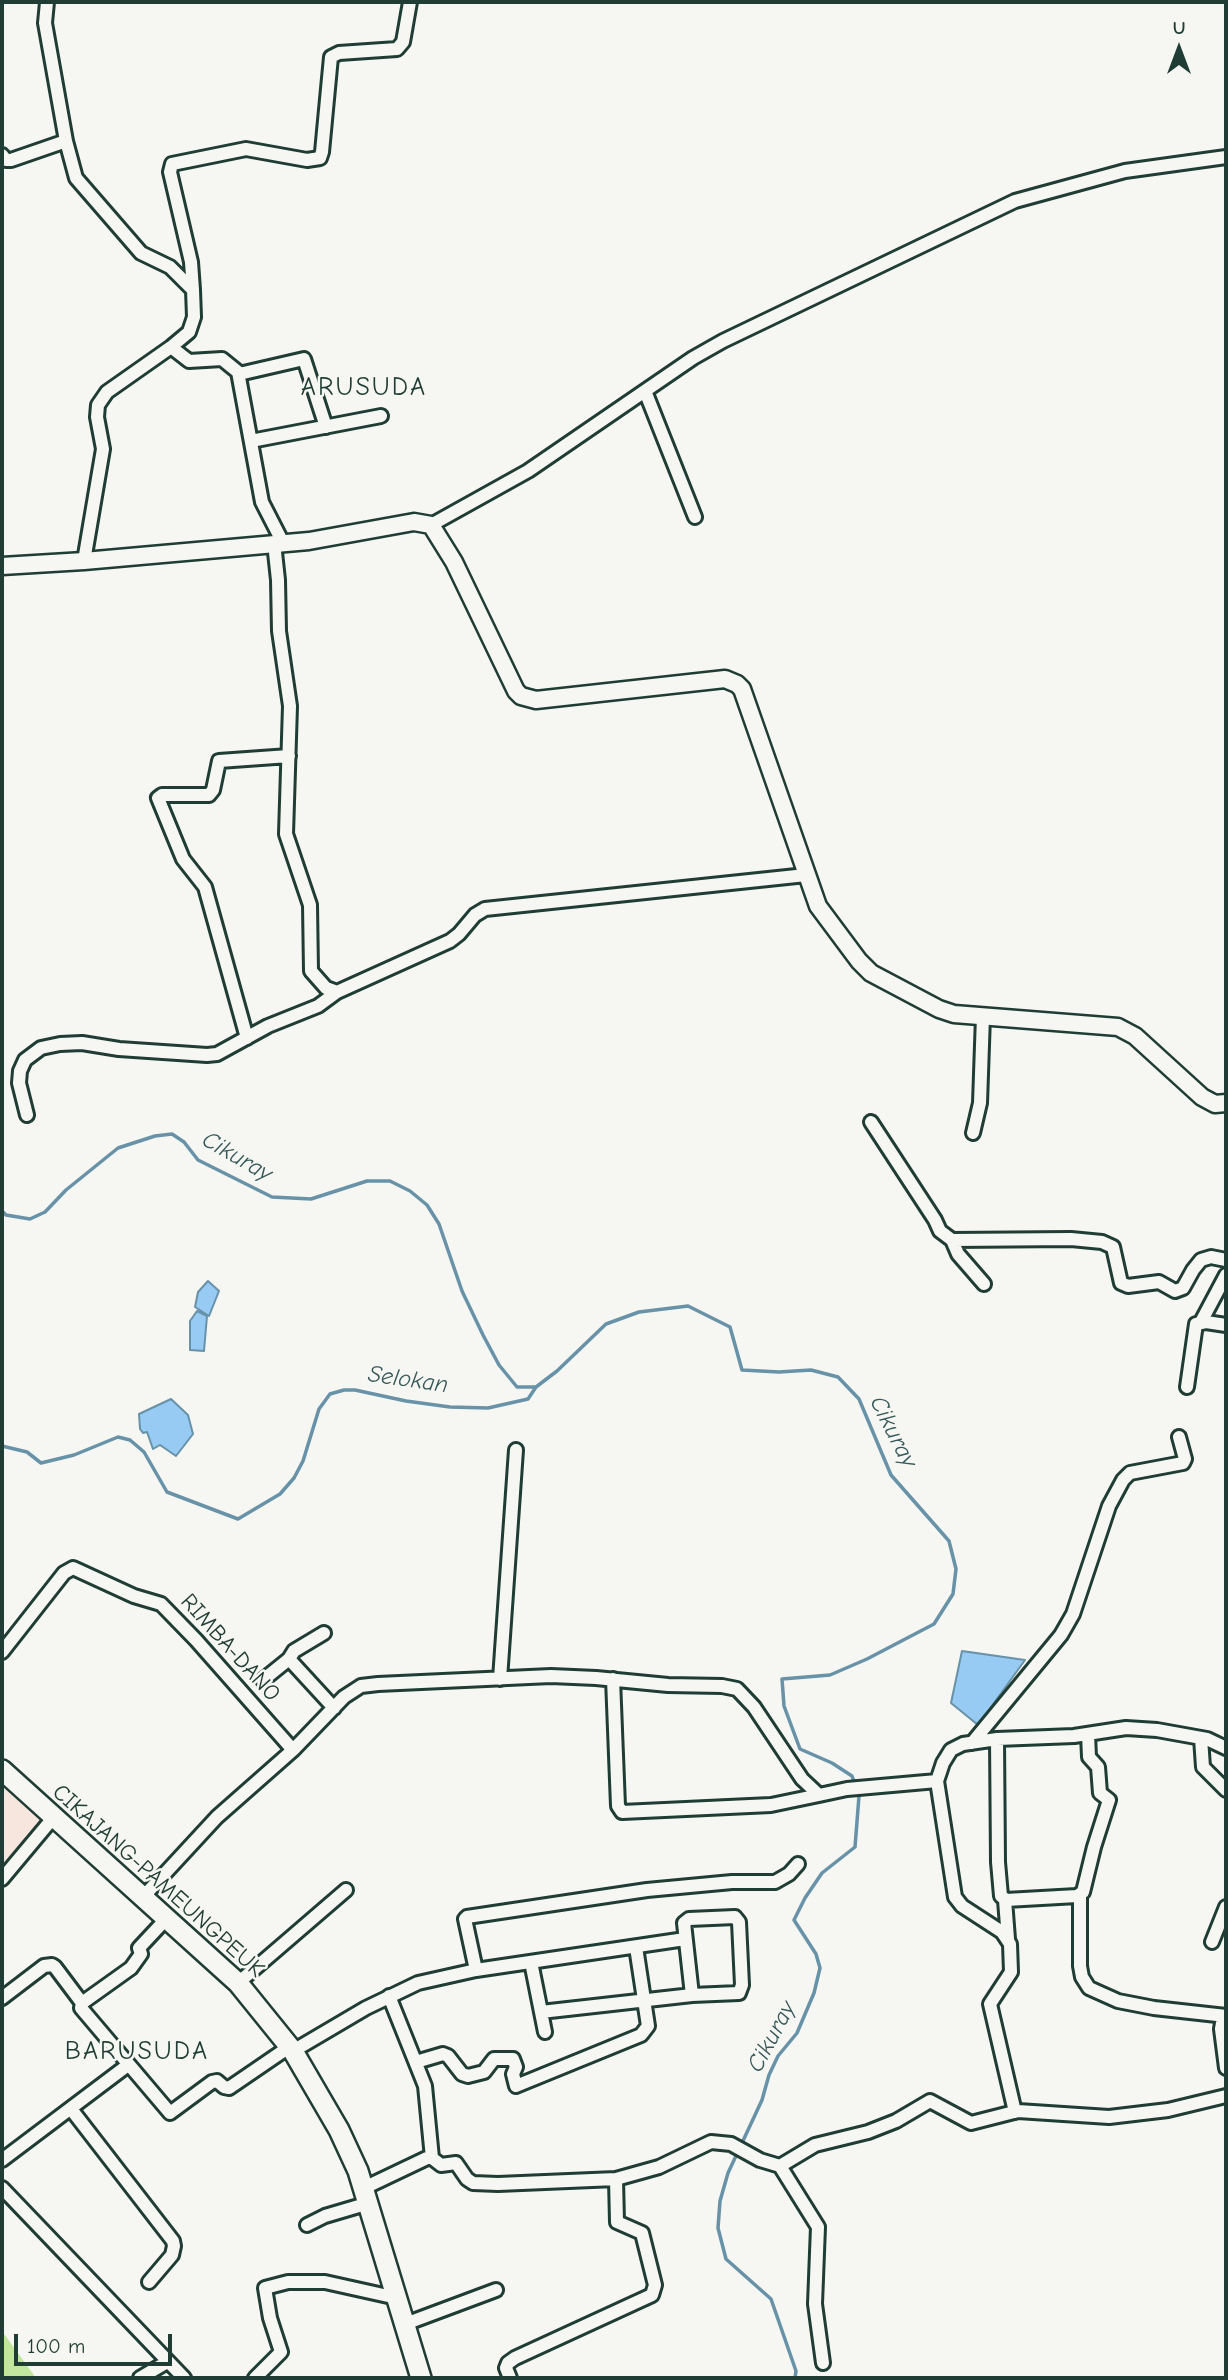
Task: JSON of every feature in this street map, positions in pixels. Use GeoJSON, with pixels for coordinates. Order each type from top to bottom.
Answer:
{"type":"FeatureCollection","features":[{"type":"Feature","properties":{"kind":"main road","name":"CIKAJANG-PAMEUNGPEUK"},"geometry":{"type":"LineString","coordinates":[[2,1770],[52,1818],[144,1896],[238,1983],[291,2049],[339,2130],[366,2195],[421,2378]]}},
{"type":"Feature","properties":{"kind":"street"},"geometry":{"type":"LineString","coordinates":[[47,2],[45,23],[66,141],[78,181],[141,253],[170,267],[193,290]]}},
{"type":"Feature","properties":{"kind":"street"},"geometry":{"type":"LineString","coordinates":[[84,561],[103,449],[97,417],[98,405],[107,392],[171,347],[189,332],[192,325],[191,262],[170,172],[172,164],[246,149],[307,160],[320,158],[323,152],[331,57],[339,53],[397,49],[403,41],[410,2]]}},
{"type":"Feature","properties":{"kind":"street"},"geometry":{"type":"LineString","coordinates":[[2,155],[6,160],[10,160],[66,141]]}},
{"type":"Feature","properties":{"kind":"street"},"geometry":{"type":"LineString","coordinates":[[2,566],[309,541],[414,522],[431,525],[528,471],[693,358],[723,341],[1015,201],[1125,171],[1226,157]]}},
{"type":"Feature","properties":{"kind":"street"},"geometry":{"type":"LineString","coordinates":[[171,347],[189,361],[225,359],[239,374],[262,502],[278,543],[279,631],[290,699],[286,834],[310,905],[311,971],[326,988],[338,992]]}},
{"type":"Feature","properties":{"kind":"street"},"geometry":{"type":"LineString","coordinates":[[239,374],[304,359],[326,427]]}},
{"type":"Feature","properties":{"kind":"street"},"geometry":{"type":"LineString","coordinates":[[645,391],[695,517]]}},
{"type":"Feature","properties":{"kind":"street"},"geometry":{"type":"LineString","coordinates":[[251,441],[381,416]]}},
{"type":"Feature","properties":{"kind":"street"},"geometry":{"type":"LineString","coordinates":[[431,525],[454,562],[516,691],[522,696],[536,699],[725,679],[742,689],[822,914],[871,973],[946,1012],[1118,1027],[1135,1036],[1202,1097],[1215,1104],[1226,1103]]}},
{"type":"Feature","properties":{"kind":"street"},"geometry":{"type":"LineString","coordinates":[[247,1038],[205,887],[183,859],[158,798],[162,795],[209,795],[213,790],[219,761],[289,756]]}},
{"type":"Feature","properties":{"kind":"street"},"geometry":{"type":"LineString","coordinates":[[27,1115],[19,1083],[20,1071],[25,1060],[41,1048],[82,1043],[119,1049],[207,1055],[222,1052],[268,1026],[318,1006],[338,992],[455,938],[475,915],[485,909],[806,875]]}},
{"type":"Feature","properties":{"kind":"street"},"geometry":{"type":"LineString","coordinates":[[973,1133],[981,1103],[983,1016]]}},
{"type":"Feature","properties":{"kind":"street"},"geometry":{"type":"LineString","coordinates":[[871,1122],[940,1231],[952,1240],[958,1254],[984,1284]]}},
{"type":"Feature","properties":{"kind":"street"},"geometry":{"type":"LineString","coordinates":[[952,1240],[1071,1239],[1102,1242],[1113,1247],[1121,1283],[1128,1286],[1159,1282],[1175,1291],[1183,1288],[1201,1260],[1211,1257],[1226,1260]]}},
{"type":"Feature","properties":{"kind":"street"},"geometry":{"type":"LineString","coordinates":[[1201,1322],[1226,1275]]}},
{"type":"Feature","properties":{"kind":"street"},"geometry":{"type":"LineString","coordinates":[[1187,1387],[1196,1324],[1201,1322],[1226,1325]]}},
{"type":"Feature","properties":{"kind":"street"},"geometry":{"type":"LineString","coordinates":[[972,1743],[1061,1635],[1073,1614],[1109,1506],[1123,1480],[1130,1473],[1183,1463],[1185,1459],[1179,1437]]}},
{"type":"Feature","properties":{"kind":"street"},"geometry":{"type":"LineString","coordinates":[[500,1679],[516,1451]]}},
{"type":"Feature","properties":{"kind":"street","name":"RIMBA-DANO"},"geometry":{"type":"LineString","coordinates":[[2,1652],[64,1573],[73,1568],[134,1596],[161,1604],[293,1749]]}},
{"type":"Feature","properties":{"kind":"street"},"geometry":{"type":"LineString","coordinates":[[263,1680],[289,1659],[294,1650],[324,1633]]}},
{"type":"Feature","properties":{"kind":"street"},"geometry":{"type":"LineString","coordinates":[[289,1659],[334,1708]]}},
{"type":"Feature","properties":{"kind":"street"},"geometry":{"type":"LineString","coordinates":[[144,1896],[217,1818],[293,1749],[344,1697],[361,1686],[420,1680],[551,1676],[737,1689],[754,1707],[802,1779],[819,1795]]}},
{"type":"Feature","properties":{"kind":"street"},"geometry":{"type":"LineString","coordinates":[[613,1679],[618,1806],[622,1812],[771,1805],[847,1789],[937,1781]]}},
{"type":"Feature","properties":{"kind":"street"},"geometry":{"type":"LineString","coordinates":[[1008,1939],[955,1898],[937,1781],[951,1750],[997,1739],[1088,1734],[1126,1728],[1157,1730],[1201,1738],[1226,1748]]}},
{"type":"Feature","properties":{"kind":"street"},"geometry":{"type":"LineString","coordinates":[[1088,1734],[1089,1757],[1098,1767],[1100,1793],[1109,1800],[1080,1896],[1082,1977],[1088,1988],[1118,2001],[1226,2017],[1221,2029],[1226,2068]]}},
{"type":"Feature","properties":{"kind":"street"},"geometry":{"type":"LineString","coordinates":[[1201,1738],[1203,1767],[1226,1790]]}},
{"type":"Feature","properties":{"kind":"street"},"geometry":{"type":"LineString","coordinates":[[997,1739],[998,1861],[1001,1896],[1005,1900],[1011,1972],[990,2004],[1015,2112]]}},
{"type":"Feature","properties":{"kind":"street"},"geometry":{"type":"LineString","coordinates":[[2,1880],[52,1818]]}},
{"type":"Feature","properties":{"kind":"street"},"geometry":{"type":"LineString","coordinates":[[476,1970],[467,1917],[647,1890],[732,1882],[775,1882],[789,1874],[798,1864]]}},
{"type":"Feature","properties":{"kind":"street"},"geometry":{"type":"LineString","coordinates":[[238,1983],[346,1890]]}},
{"type":"Feature","properties":{"kind":"street"},"geometry":{"type":"LineString","coordinates":[[1005,1900],[1080,1896]]}},
{"type":"Feature","properties":{"kind":"street"},"geometry":{"type":"LineString","coordinates":[[1212,1942],[1226,1907]]}},
{"type":"Feature","properties":{"kind":"street"},"geometry":{"type":"LineString","coordinates":[[541,2012],[692,1995],[736,1994],[741,1990],[737,1919],[731,1916],[689,1919],[683,1926],[692,1995]]}},
{"type":"Feature","properties":{"kind":"street"},"geometry":{"type":"LineString","coordinates":[[82,2003],[131,1968],[141,1954],[139,1948],[167,1918]]}},
{"type":"Feature","properties":{"kind":"street"},"geometry":{"type":"LineString","coordinates":[[2,1998],[44,1966],[52,1965],[82,2003],[81,2008],[170,2113],[212,2082],[217,2081],[229,2088],[291,2049],[418,1983],[476,1970],[685,1939]]}},
{"type":"Feature","properties":{"kind":"street"},"geometry":{"type":"LineString","coordinates":[[416,2062],[443,2054],[448,2056],[462,2074],[468,2076],[484,2072],[494,2059],[513,2059],[516,2067],[513,2074],[516,2087],[641,2035],[648,2026],[636,1947]]}},
{"type":"Feature","properties":{"kind":"street"},"geometry":{"type":"LineString","coordinates":[[531,1962],[545,2032]]}},
{"type":"Feature","properties":{"kind":"street"},"geometry":{"type":"LineString","coordinates":[[389,1996],[428,2094],[432,2158]]}},
{"type":"Feature","properties":{"kind":"street"},"geometry":{"type":"LineString","coordinates":[[2,2160],[128,2065]]}},
{"type":"Feature","properties":{"kind":"street"},"geometry":{"type":"LineString","coordinates":[[780,2166],[815,2145],[868,2132],[896,2121],[930,2101],[971,2123],[1015,2112],[1109,2117],[1168,2110],[1226,2096]]}},
{"type":"Feature","properties":{"kind":"street"},"geometry":{"type":"LineString","coordinates":[[71,2109],[173,2241],[172,2255],[149,2282]]}},
{"type":"Feature","properties":{"kind":"street"},"geometry":{"type":"LineString","coordinates":[[307,2225],[366,2195],[422,2159],[432,2158],[441,2165],[456,2163],[473,2183],[616,2179],[659,2167],[711,2141],[731,2144],[760,2160],[780,2166],[818,2227],[816,2304],[823,2363]]}},
{"type":"Feature","properties":{"kind":"street"},"geometry":{"type":"LineString","coordinates":[[510,2378],[506,2368],[515,2358],[652,2295],[655,2285],[642,2233],[617,2222],[616,2179]]}},
{"type":"Feature","properties":{"kind":"street"},"geometry":{"type":"LineString","coordinates":[[2,2188],[184,2378]]}},
{"type":"Feature","properties":{"kind":"street"},"geometry":{"type":"LineString","coordinates":[[255,2378],[281,2352],[270,2318],[265,2288],[288,2283],[326,2283],[397,2298]]}},
{"type":"Feature","properties":{"kind":"street"},"geometry":{"type":"LineString","coordinates":[[405,2324],[496,2290]]}},
{"type":"Feature","properties":{"kind":"street"},"geometry":{"type":"LineString","coordinates":[[140,2378],[167,2362]]}},
{"type":"Feature","properties":{"kind":"shaded area"},"geometry":{"type":"Polygon","coordinates":[[[2,1771],[53,1818],[2,1879],[2,1771]]]}},
{"type":"Feature","properties":{"kind":"green space"},"geometry":{"type":"Polygon","coordinates":[[[2,2331],[36,2378],[2,2378],[2,2331]]]}},
{"type":"Feature","properties":{"kind":"water"},"geometry":{"type":"Polygon","coordinates":[[[208,1281],[219,1291],[209,1316],[195,1307],[198,1292],[208,1281]]]}},
{"type":"Feature","properties":{"kind":"water"},"geometry":{"type":"Polygon","coordinates":[[[197,1311],[207,1316],[204,1351],[190,1350],[190,1321],[197,1311]]]}},
{"type":"Feature","properties":{"kind":"water"},"geometry":{"type":"Polygon","coordinates":[[[171,1399],[188,1415],[193,1434],[176,1456],[160,1445],[153,1449],[147,1432],[143,1433],[140,1429],[139,1414],[171,1399]]]}},
{"type":"Feature","properties":{"kind":"water"},"geometry":{"type":"Polygon","coordinates":[[[962,1651],[1025,1660],[978,1725],[951,1703],[962,1651]]]}},
{"type":"Feature","properties":{"kind":"waterway","name":"Cikuray"},"geometry":{"type":"LineString","coordinates":[[2,1211],[6,1215],[30,1219],[45,1212],[66,1190],[118,1148],[155,1136],[172,1134],[184,1142],[198,1160],[272,1197],[311,1199],[367,1181],[390,1181],[410,1191],[427,1205],[439,1224],[462,1291],[483,1335],[499,1365],[517,1387],[536,1387],[557,1371],[606,1324],[639,1312],[688,1306],[730,1327],[742,1370],[811,1370],[838,1377],[859,1399],[891,1475],[949,1541],[956,1569],[953,1594],[934,1624],[830,1675],[782,1679],[784,1706],[800,1749],[832,1763],[852,1776],[855,1784]]}},
{"type":"Feature","properties":{"kind":"waterway","name":"Selokan"},"geometry":{"type":"LineString","coordinates":[[2,1446],[27,1452],[41,1463],[74,1455],[118,1437],[130,1440],[144,1452],[167,1492],[238,1519],[280,1494],[294,1478],[303,1461],[319,1409],[330,1394],[355,1390],[450,1407],[488,1408],[528,1399],[536,1387]]}},
{"type":"Feature","properties":{"kind":"waterway","name":"Cikuray"},"geometry":{"type":"LineString","coordinates":[[795,2378],[796,2371],[771,2299],[726,2259],[718,2228],[720,2201],[728,2173],[762,2100],[769,2075],[778,2056],[797,2033],[814,1993],[820,1968],[816,1954],[794,1920],[822,1873],[855,1847],[858,1791]]}},
{"type":"Feature","properties":{"kind":"district","name":"ARUSUDA"},"geometry":{"type":"Point","coordinates":[364,388]}},
{"type":"Feature","properties":{"kind":"district","name":"BARUSUDA"},"geometry":{"type":"Point","coordinates":[137,2052]}}]}
